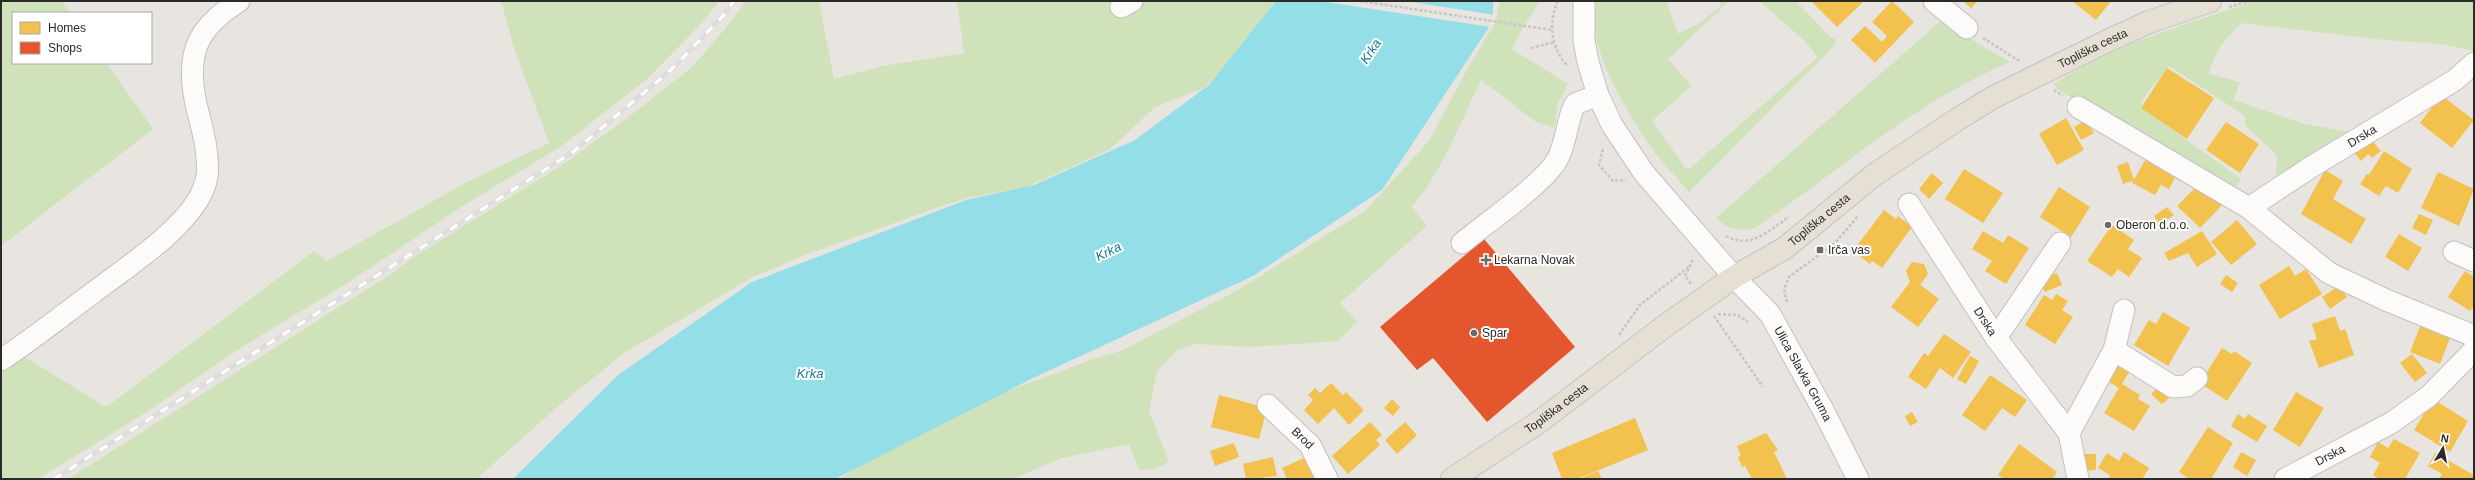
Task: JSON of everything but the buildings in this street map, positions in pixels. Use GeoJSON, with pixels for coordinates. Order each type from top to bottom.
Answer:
{"type":"FeatureCollection","features":[{"type":"Feature","properties":{"kind":"main road","name":"Topliška cesta"},"geometry":{"type":"LineString","coordinates":[[1452,479],[1538,422],[1665,326],[1734,277],[1785,248],[1874,175],[1992,98],[2149,22],[2210,3]]}},
{"type":"Feature","properties":{"kind":"street"},"geometry":{"type":"LineString","coordinates":[[1,360],[145,253],[181,220],[195,204],[209,175],[207,145],[195,99],[192,71],[193,53],[205,28],[219,14],[239,1]]}},
{"type":"Feature","properties":{"kind":"street"},"geometry":{"type":"LineString","coordinates":[[1584,1],[1584,41],[1598,95],[1630,155],[1734,277]]}},
{"type":"Feature","properties":{"kind":"street"},"geometry":{"type":"LineString","coordinates":[[1934,1],[1967,28]]}},
{"type":"Feature","properties":{"kind":"street","name":"Drska"},"geometry":{"type":"LineString","coordinates":[[2249,208],[2317,163],[2455,80],[2474,63]]}},
{"type":"Feature","properties":{"kind":"street"},"geometry":{"type":"LineString","coordinates":[[1462,242],[1543,176],[1557,160],[1568,131],[1569,115],[1575,104],[1598,95]]}},
{"type":"Feature","properties":{"kind":"street"},"geometry":{"type":"LineString","coordinates":[[2078,107],[2249,208],[2329,273],[2386,300],[2474,336]]}},
{"type":"Feature","properties":{"kind":"street","name":"Drska"},"geometry":{"type":"LineString","coordinates":[[1909,204],[1996,338],[2069,432],[2078,479]]}},
{"type":"Feature","properties":{"kind":"street"},"geometry":{"type":"LineString","coordinates":[[1996,338],[2060,243]]}},
{"type":"Feature","properties":{"kind":"street"},"geometry":{"type":"LineString","coordinates":[[2454,252],[2474,261]]}},
{"type":"Feature","properties":{"kind":"street","name":"Ulica Slavka Gruma"},"geometry":{"type":"LineString","coordinates":[[1734,277],[1770,314],[1822,408],[1858,479]]}},
{"type":"Feature","properties":{"kind":"street"},"geometry":{"type":"LineString","coordinates":[[2069,432],[2114,350],[2124,310]]}},
{"type":"Feature","properties":{"kind":"street"},"geometry":{"type":"LineString","coordinates":[[2114,350],[2173,387],[2187,386],[2197,378]]}},
{"type":"Feature","properties":{"kind":"street","name":"Drska"},"geometry":{"type":"LineString","coordinates":[[2297,477],[2397,418],[2429,396],[2474,350]]}},
{"type":"Feature","properties":{"kind":"street","name":"Brod"},"geometry":{"type":"LineString","coordinates":[[1268,405],[1310,445],[1327,479]]}},
{"type":"Feature","properties":{"kind":"path"},"geometry":{"type":"LineString","coordinates":[[1360,1],[1552,30]]}},
{"type":"Feature","properties":{"kind":"path"},"geometry":{"type":"LineString","coordinates":[[1558,1],[1552,13],[1552,30],[1563,61],[1571,69]]}},
{"type":"Feature","properties":{"kind":"path"},"geometry":{"type":"LineString","coordinates":[[2210,3],[2250,1]]}},
{"type":"Feature","properties":{"kind":"path"},"geometry":{"type":"LineString","coordinates":[[1967,28],[2025,65]]}},
{"type":"Feature","properties":{"kind":"path"},"geometry":{"type":"LineString","coordinates":[[1531,48],[1555,42]]}},
{"type":"Feature","properties":{"kind":"path"},"geometry":{"type":"LineString","coordinates":[[1599,165],[1612,180]]}},
{"type":"Feature","properties":{"kind":"path"},"geometry":{"type":"LineString","coordinates":[[1787,301],[1784,289],[1789,277],[1835,243],[1861,214]]}},
{"type":"Feature","properties":{"kind":"path"},"geometry":{"type":"LineString","coordinates":[[1688,280],[1686,272],[1693,260]]}},
{"type":"Feature","properties":{"kind":"path"},"geometry":{"type":"LineString","coordinates":[[1753,326],[1737,315],[1713,315],[1763,387]]}},
{"type":"Feature","properties":{"kind":"green space"},"geometry":{"type":"Polygon","coordinates":[[[1,1],[61,1],[69,12],[12,12],[12,64],[107,64],[153,129],[1,246],[1,1]]]}},
{"type":"Feature","properties":{"kind":"green space"},"geometry":{"type":"Polygon","coordinates":[[[501,1],[720,1],[695,30],[647,79],[560,147],[461,207],[349,282],[239,349],[145,413],[38,479],[1,479],[1,367],[20,354],[106,407],[314,251],[327,261],[469,181],[549,143],[514,48],[501,1]]]}},
{"type":"Feature","properties":{"kind":"green space"},"geometry":{"type":"Polygon","coordinates":[[[746,1],[819,1],[834,79],[883,66],[964,53],[957,1],[1275,1],[1250,42],[1204,88],[1155,107],[1109,150],[1026,187],[967,198],[939,207],[802,256],[753,277],[624,353],[562,403],[476,479],[68,479],[394,272],[412,258],[562,165],[630,116],[692,67],[726,28],[746,1]]]}},
{"type":"Feature","properties":{"kind":"green space"},"geometry":{"type":"Polygon","coordinates":[[[1499,1],[1540,1],[1523,27],[1512,49],[1568,84],[1557,105],[1555,128],[1536,122],[1481,80],[1442,162],[1423,193],[1412,207],[1427,226],[1340,303],[1357,322],[1338,341],[1251,347],[1196,344],[1177,350],[1157,371],[1149,411],[1169,462],[1155,469],[1139,470],[1129,444],[1062,458],[1012,479],[840,479],[925,422],[1096,358],[1121,351],[1236,291],[1365,211],[1429,141],[1468,68],[1496,22],[1499,1]]]}},
{"type":"Feature","properties":{"kind":"green space"},"geometry":{"type":"Polygon","coordinates":[[[1593,1],[1666,1],[1678,34],[1701,22],[1721,6],[1719,1],[1729,1],[1668,59],[1691,86],[1653,120],[1686,169],[1689,169],[1818,57],[1804,40],[1759,1],[1796,1],[1830,37],[1835,39],[1835,45],[1689,192],[1652,149],[1618,94],[1609,75],[1596,38],[1593,19],[1593,1]]]}},
{"type":"Feature","properties":{"kind":"green space"},"geometry":{"type":"Polygon","coordinates":[[[2256,1],[2474,1],[2474,51],[2441,44],[2385,40],[2242,23],[2217,52],[2209,74],[2240,82],[2234,100],[2304,124],[2351,132],[2280,180],[2276,177],[2277,155],[2246,126],[2244,115],[2169,66],[2142,100],[2142,108],[2241,179],[2233,191],[2058,90],[2054,84],[2076,70],[2125,47],[2178,26],[2256,1]]]}},
{"type":"Feature","properties":{"kind":"green space"},"geometry":{"type":"Polygon","coordinates":[[[1943,19],[1977,43],[2010,62],[1975,78],[1910,117],[1755,228],[1739,229],[1729,227],[1716,218],[1943,19]]]}},
{"type":"Feature","properties":{"kind":"water","name":"Krka"},"geometry":{"type":"Polygon","coordinates":[[[1276,1],[1493,1],[1493,21],[1382,190],[1253,276],[1031,379],[835,479],[513,479],[618,375],[752,282],[966,200],[1034,185],[1135,140],[1209,85],[1276,1]]]}},
{"type":"Feature","properties":{"kind":"pier"},"geometry":{"type":"Polygon","coordinates":[[[1319,1],[1406,1],[1495,15],[1495,21],[1491,27],[1319,1]]]}},
{"type":"Feature","properties":{"kind":"railway"},"geometry":{"type":"LineString","coordinates":[[54,479],[573,152],[671,70],[723,16],[734,1]]}},
{"type":"Feature","properties":{"kind":"place","name":"Oberon d.o.o."},"geometry":{"type":"Point","coordinates":[2108,225]}},
{"type":"Feature","properties":{"kind":"place","name":"Irča vas"},"geometry":{"type":"Point","coordinates":[1820,250]}},
{"type":"Feature","properties":{"kind":"place","name":"Lekarna Novak"},"geometry":{"type":"Point","coordinates":[1486,260]}},
{"type":"Feature","properties":{"kind":"place","name":"Spar"},"geometry":{"type":"Point","coordinates":[1474,333]}}]}
